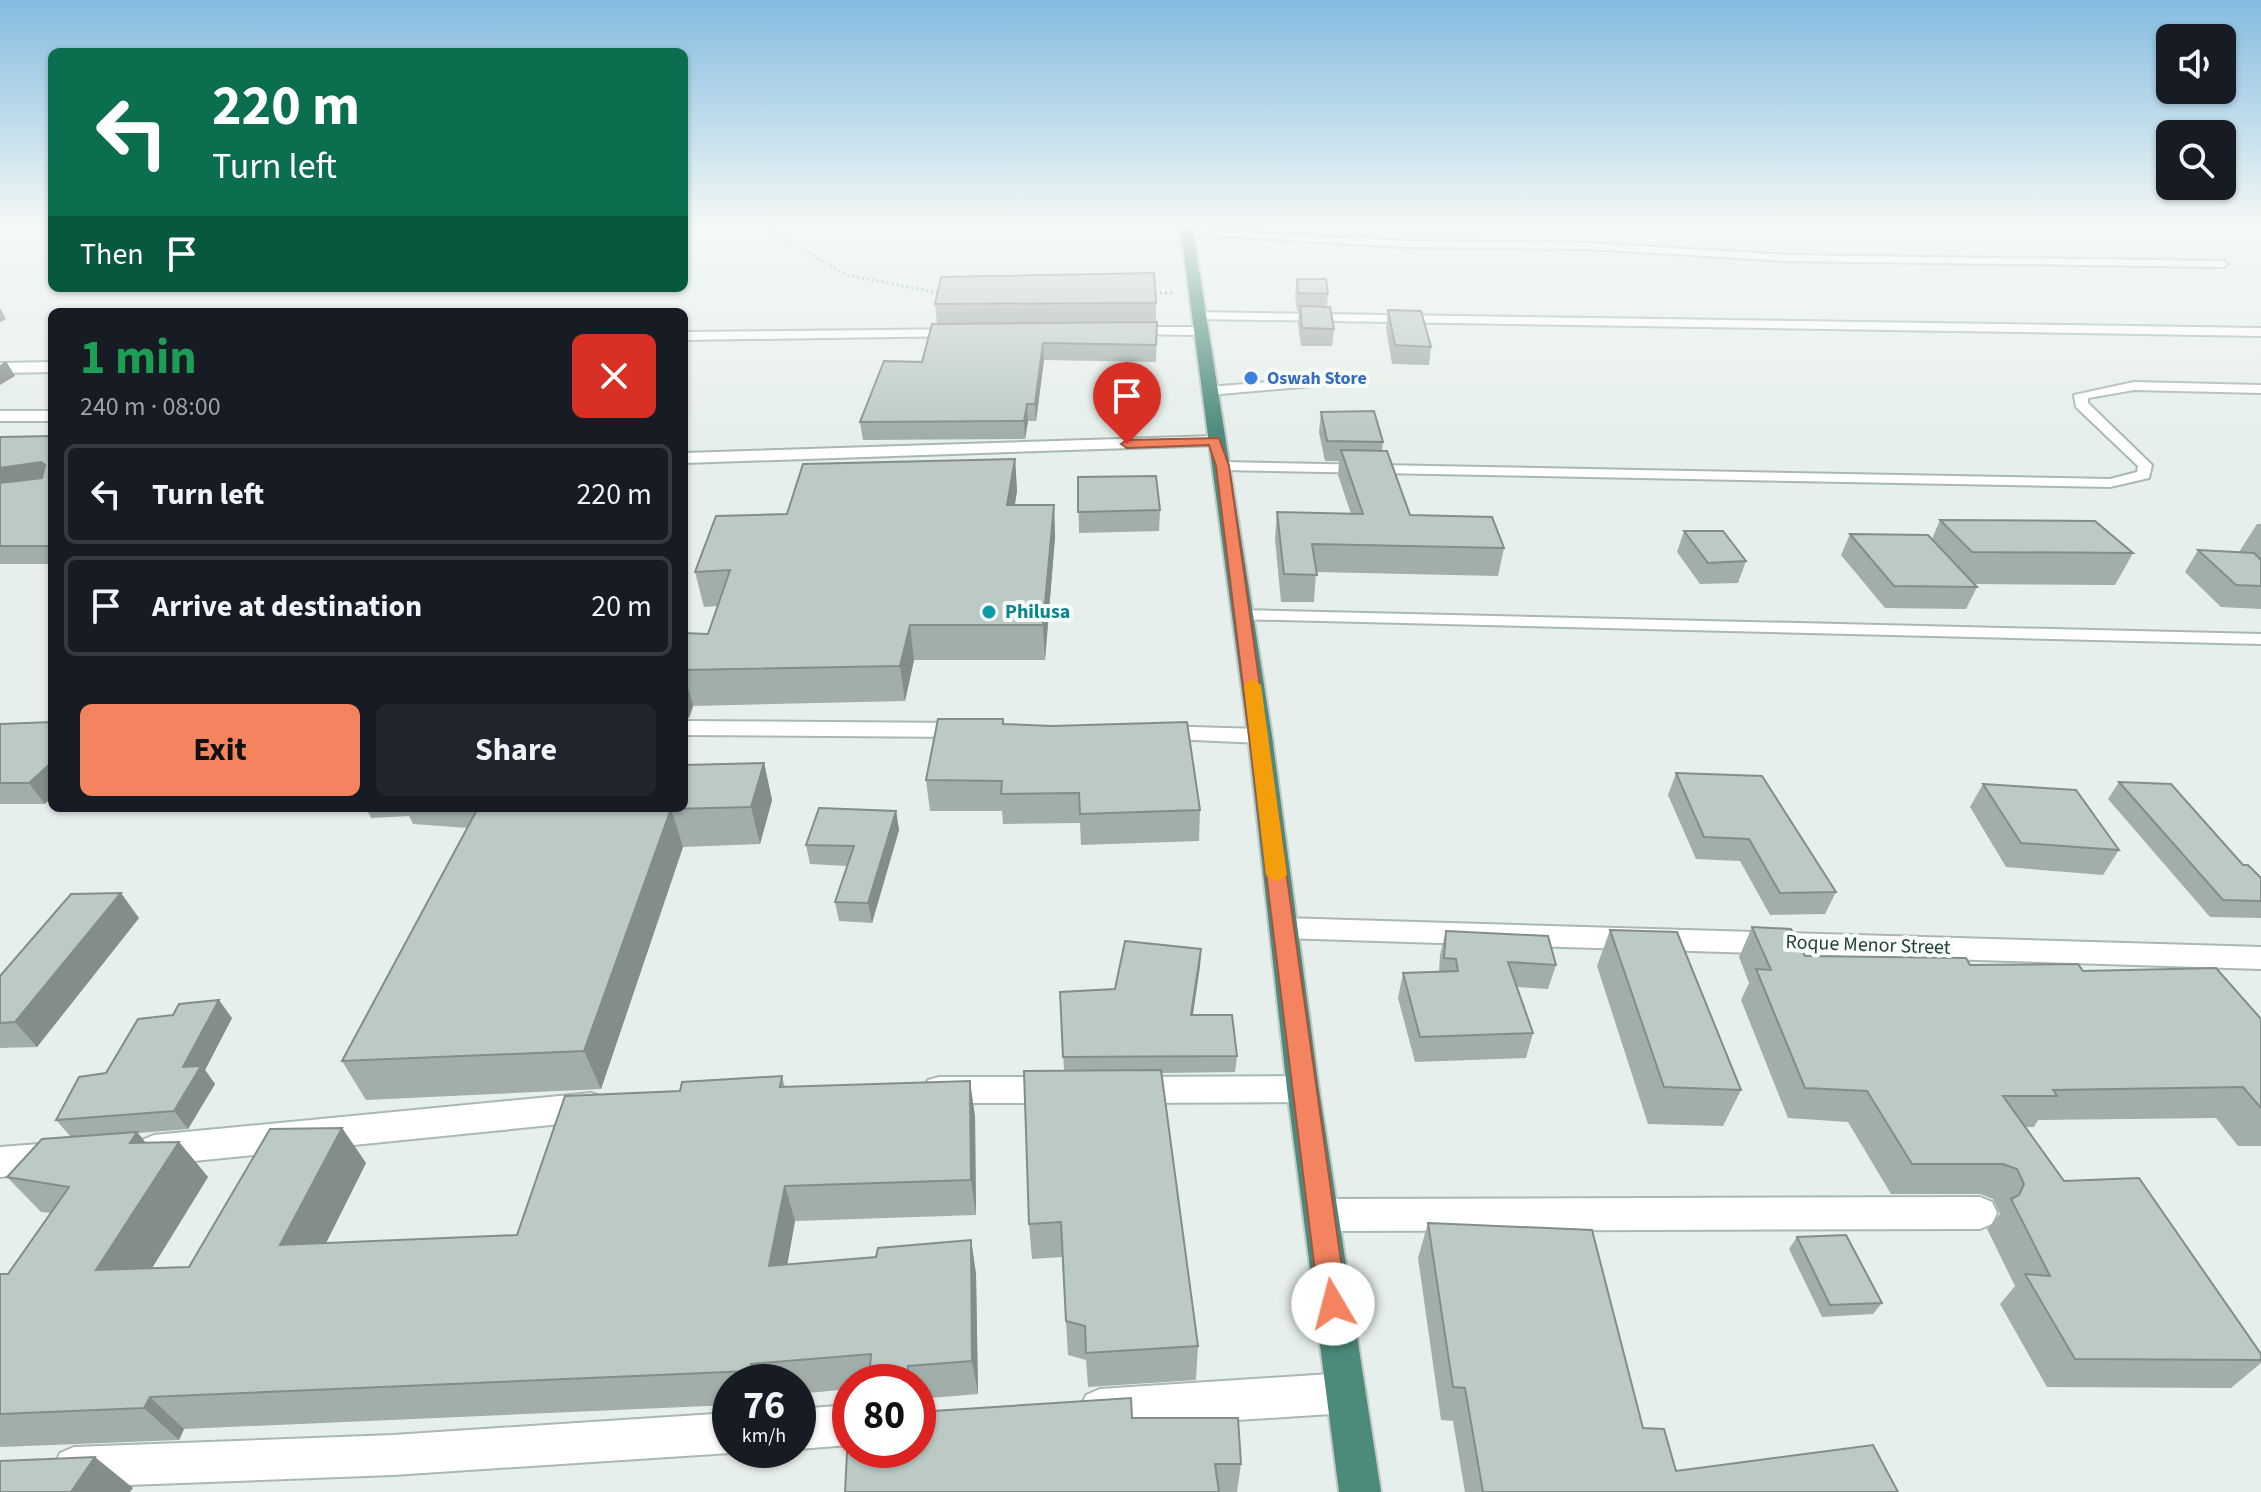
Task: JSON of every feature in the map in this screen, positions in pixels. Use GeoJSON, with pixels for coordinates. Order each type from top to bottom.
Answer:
{"type":"FeatureCollection","features":[{"type":"Feature","properties":{"kind":"highway"},"geometry":{"type":"LineString","coordinates":[[1196,295],[1260,736],[1303,1089],[1360,1492]]}},
{"type":"Feature","properties":{"kind":"street"},"geometry":{"type":"LineString","coordinates":[[1110,331],[1199,313],[2261,332]]}},
{"type":"Feature","properties":{"kind":"street"},"geometry":{"type":"LineString","coordinates":[[688,336],[972,332]]}},
{"type":"Feature","properties":{"kind":"street"},"geometry":{"type":"LineString","coordinates":[[0,368],[48,367]]}},
{"type":"Feature","properties":{"kind":"street"},"geometry":{"type":"LineString","coordinates":[[0,416],[48,416]]}},
{"type":"Feature","properties":{"kind":"street"},"geometry":{"type":"LineString","coordinates":[[688,458],[1219,453]]}},
{"type":"Feature","properties":{"kind":"street"},"geometry":{"type":"LineString","coordinates":[[688,728],[984,730]]}},
{"type":"Feature","properties":{"kind":"street"},"geometry":{"type":"LineString","coordinates":[[1139,733],[1260,736]]}},
{"type":"Feature","properties":{"kind":"street","name":"Roque Menor Street"},"geometry":{"type":"LineString","coordinates":[[1283,928],[2261,958]]}},
{"type":"Feature","properties":{"kind":"street"},"geometry":{"type":"LineString","coordinates":[[904,1091],[1303,1089]]}},
{"type":"Feature","properties":{"kind":"street"},"geometry":{"type":"LineString","coordinates":[[0,1162],[617,1105]]}},
{"type":"Feature","properties":{"kind":"street"},"geometry":{"type":"LineString","coordinates":[[1320,1215],[1980,1213]]}},
{"type":"Feature","properties":{"kind":"street"},"geometry":{"type":"LineString","coordinates":[[1061,1411],[1346,1393]]}},
{"type":"Feature","properties":{"kind":"street"},"geometry":{"type":"LineString","coordinates":[[31,1469],[393,1455],[712,1434]]}},
{"type":"Feature","properties":{"kind":"lane"},"geometry":{"type":"LineString","coordinates":[[1209,391],[1354,379]]}},
{"type":"Feature","properties":{"kind":"lane"},"geometry":{"type":"LineString","coordinates":[[1219,453],[2110,483],[2144,475],[2145,465],[2081,404],[2081,395],[2134,386],[2261,389]]}},
{"type":"Feature","properties":{"kind":"lane"},"geometry":{"type":"LineString","coordinates":[[1242,615],[2261,639]]}},
{"type":"Feature","properties":{"kind":"path"},"geometry":{"type":"LineString","coordinates":[[1153,295],[1199,313]]}},
{"type":"Feature","properties":{"kind":"building"},"geometry":{"type":"Polygon","coordinates":[[[937,295],[1155,295],[1156,303],[935,304],[937,295]]]}},
{"type":"Feature","properties":{"kind":"building"},"geometry":{"type":"Polygon","coordinates":[[[1300,306],[1330,307],[1334,329],[1302,328],[1300,306]]]}},
{"type":"Feature","properties":{"kind":"building"},"geometry":{"type":"Polygon","coordinates":[[[1388,310],[1421,311],[1431,347],[1395,345],[1388,310]]]}},
{"type":"Feature","properties":{"kind":"building"},"geometry":{"type":"Polygon","coordinates":[[[1157,322],[1156,345],[1043,343],[1035,404],[1027,404],[1024,421],[860,422],[884,361],[922,362],[932,324],[1157,322]]]}},
{"type":"Feature","properties":{"kind":"building"},"geometry":{"type":"Polygon","coordinates":[[[1374,411],[1383,442],[1327,441],[1321,412],[1374,411]]]}},
{"type":"Feature","properties":{"kind":"building"},"geometry":{"type":"Polygon","coordinates":[[[48,436],[48,546],[0,546],[0,483],[42,478],[45,465],[41,462],[0,468],[0,437],[48,436]]]}},
{"type":"Feature","properties":{"kind":"building"},"geometry":{"type":"Polygon","coordinates":[[[1341,450],[1387,451],[1410,515],[1492,517],[1504,548],[1312,544],[1317,575],[1284,574],[1277,512],[1363,514],[1341,450]]]}},
{"type":"Feature","properties":{"kind":"building"},"geometry":{"type":"Polygon","coordinates":[[[1015,459],[1007,505],[1054,505],[1043,625],[910,625],[900,666],[688,670],[688,633],[708,634],[730,570],[695,572],[716,516],[787,514],[803,464],[1015,459]]]}},
{"type":"Feature","properties":{"kind":"building"},"geometry":{"type":"Polygon","coordinates":[[[1156,476],[1160,510],[1078,512],[1078,477],[1156,476]]]}},
{"type":"Feature","properties":{"kind":"building"},"geometry":{"type":"Polygon","coordinates":[[[1940,520],[2095,521],[2133,553],[1972,552],[1940,520]]]}},
{"type":"Feature","properties":{"kind":"building"},"geometry":{"type":"Polygon","coordinates":[[[1684,531],[1723,531],[1746,561],[1708,563],[1684,531]]]}},
{"type":"Feature","properties":{"kind":"building"},"geometry":{"type":"Polygon","coordinates":[[[1850,534],[1928,535],[1977,587],[1894,586],[1850,534]]]}},
{"type":"Feature","properties":{"kind":"building"},"geometry":{"type":"Polygon","coordinates":[[[2198,550],[2254,553],[2261,560],[2261,586],[2236,585],[2198,550]]]}},
{"type":"Feature","properties":{"kind":"building"},"geometry":{"type":"Polygon","coordinates":[[[938,719],[1003,719],[1003,724],[1052,726],[1187,722],[1200,810],[1080,814],[1079,793],[1001,794],[1002,781],[926,780],[938,719]]]}},
{"type":"Feature","properties":{"kind":"building"},"geometry":{"type":"Polygon","coordinates":[[[48,722],[48,766],[29,783],[0,783],[0,724],[48,722]]]}},
{"type":"Feature","properties":{"kind":"building"},"geometry":{"type":"Polygon","coordinates":[[[764,763],[751,807],[688,809],[688,765],[764,763]]]}},
{"type":"Feature","properties":{"kind":"building"},"geometry":{"type":"Polygon","coordinates":[[[1676,773],[1762,776],[1836,892],[1780,893],[1749,839],[1704,837],[1676,773]]]}},
{"type":"Feature","properties":{"kind":"building"},"geometry":{"type":"Polygon","coordinates":[[[2119,782],[2171,784],[2243,865],[2248,865],[2261,878],[2261,901],[2223,900],[2119,782]]]}},
{"type":"Feature","properties":{"kind":"building"},"geometry":{"type":"Polygon","coordinates":[[[1983,784],[2076,790],[2119,850],[2021,843],[1983,784]]]}},
{"type":"Feature","properties":{"kind":"building"},"geometry":{"type":"Polygon","coordinates":[[[819,808],[896,811],[868,903],[835,902],[854,846],[806,845],[819,808]]]}},
{"type":"Feature","properties":{"kind":"building"},"geometry":{"type":"Polygon","coordinates":[[[476,812],[670,812],[584,1051],[342,1061],[476,812]]]}},
{"type":"Feature","properties":{"kind":"building"},"geometry":{"type":"Polygon","coordinates":[[[121,893],[15,1022],[0,1023],[0,976],[71,894],[121,893]]]}},
{"type":"Feature","properties":{"kind":"building"},"geometry":{"type":"Polygon","coordinates":[[[1752,927],[1791,929],[1805,956],[1966,958],[1970,965],[2078,964],[2083,971],[2216,968],[2261,1019],[2261,1108],[2243,1087],[2053,1090],[2057,1096],[2003,1096],[2064,1181],[2139,1178],[2261,1354],[2261,1360],[2075,1359],[2025,1274],[2050,1276],[2011,1199],[2019,1195],[2024,1184],[2017,1169],[2003,1164],[1912,1164],[1867,1091],[1805,1088],[1756,969],[1771,970],[1752,927]]]}},
{"type":"Feature","properties":{"kind":"building"},"geometry":{"type":"Polygon","coordinates":[[[1610,930],[1677,932],[1741,1090],[1664,1087],[1610,930]]]}},
{"type":"Feature","properties":{"kind":"building"},"geometry":{"type":"Polygon","coordinates":[[[1446,931],[1548,936],[1556,965],[1508,962],[1533,1033],[1420,1037],[1403,973],[1458,971],[1456,959],[1444,958],[1446,931]]]}},
{"type":"Feature","properties":{"kind":"building"},"geometry":{"type":"Polygon","coordinates":[[[1125,941],[1201,949],[1191,1015],[1232,1015],[1237,1056],[1063,1057],[1060,992],[1115,989],[1125,941]]]}},
{"type":"Feature","properties":{"kind":"building"},"geometry":{"type":"Polygon","coordinates":[[[219,1000],[183,1067],[201,1066],[174,1111],[56,1120],[79,1077],[106,1073],[138,1019],[173,1015],[179,1004],[219,1000]]]}},
{"type":"Feature","properties":{"kind":"building"},"geometry":{"type":"Polygon","coordinates":[[[1161,1070],[1198,1346],[1086,1353],[1085,1326],[1066,1321],[1061,1222],[1029,1224],[1024,1071],[1161,1070]]]}},
{"type":"Feature","properties":{"kind":"building"},"geometry":{"type":"Polygon","coordinates":[[[782,1076],[780,1087],[970,1081],[971,1180],[785,1186],[769,1266],[876,1257],[878,1248],[971,1240],[972,1361],[870,1364],[871,1354],[751,1364],[712,1364],[712,1373],[150,1397],[144,1408],[0,1414],[0,1274],[8,1274],[69,1187],[7,1177],[42,1139],[137,1132],[130,1143],[179,1142],[96,1270],[189,1267],[270,1129],[342,1128],[280,1245],[517,1235],[565,1096],[680,1091],[682,1082],[782,1076]]]}},
{"type":"Feature","properties":{"kind":"building"},"geometry":{"type":"Polygon","coordinates":[[[1428,1223],[1592,1230],[1643,1428],[1664,1429],[1676,1471],[1873,1445],[1898,1492],[1483,1492],[1465,1388],[1453,1387],[1428,1223]]]}},
{"type":"Feature","properties":{"kind":"building"},"geometry":{"type":"Polygon","coordinates":[[[1846,1235],[1882,1303],[1830,1305],[1797,1237],[1846,1235]]]}},
{"type":"Feature","properties":{"kind":"building"},"geometry":{"type":"Polygon","coordinates":[[[1131,1398],[1132,1418],[1238,1418],[1241,1464],[1215,1464],[1219,1492],[845,1492],[846,1468],[936,1468],[936,1411],[1131,1398]]]}},
{"type":"Feature","properties":{"kind":"building"},"geometry":{"type":"Polygon","coordinates":[[[95,1457],[71,1492],[0,1492],[0,1461],[95,1457]]]}},
{"type":"Feature","properties":{"kind":"slow traffic"},"geometry":{"type":"LineString","coordinates":[[1252,685],[1277,875]]}},
{"type":"Feature","properties":{"kind":"place","name":"Oswah Store"},"geometry":{"type":"Point","coordinates":[1251,378]}},
{"type":"Feature","properties":{"kind":"place","name":"Philusa"},"geometry":{"type":"Point","coordinates":[989,612]}},
{"type":"Feature","properties":{"kind":"route"},"geometry":{"type":"LineString","coordinates":[[1127,444],[1215,441],[1223,466],[1333,1304]]}}]}
